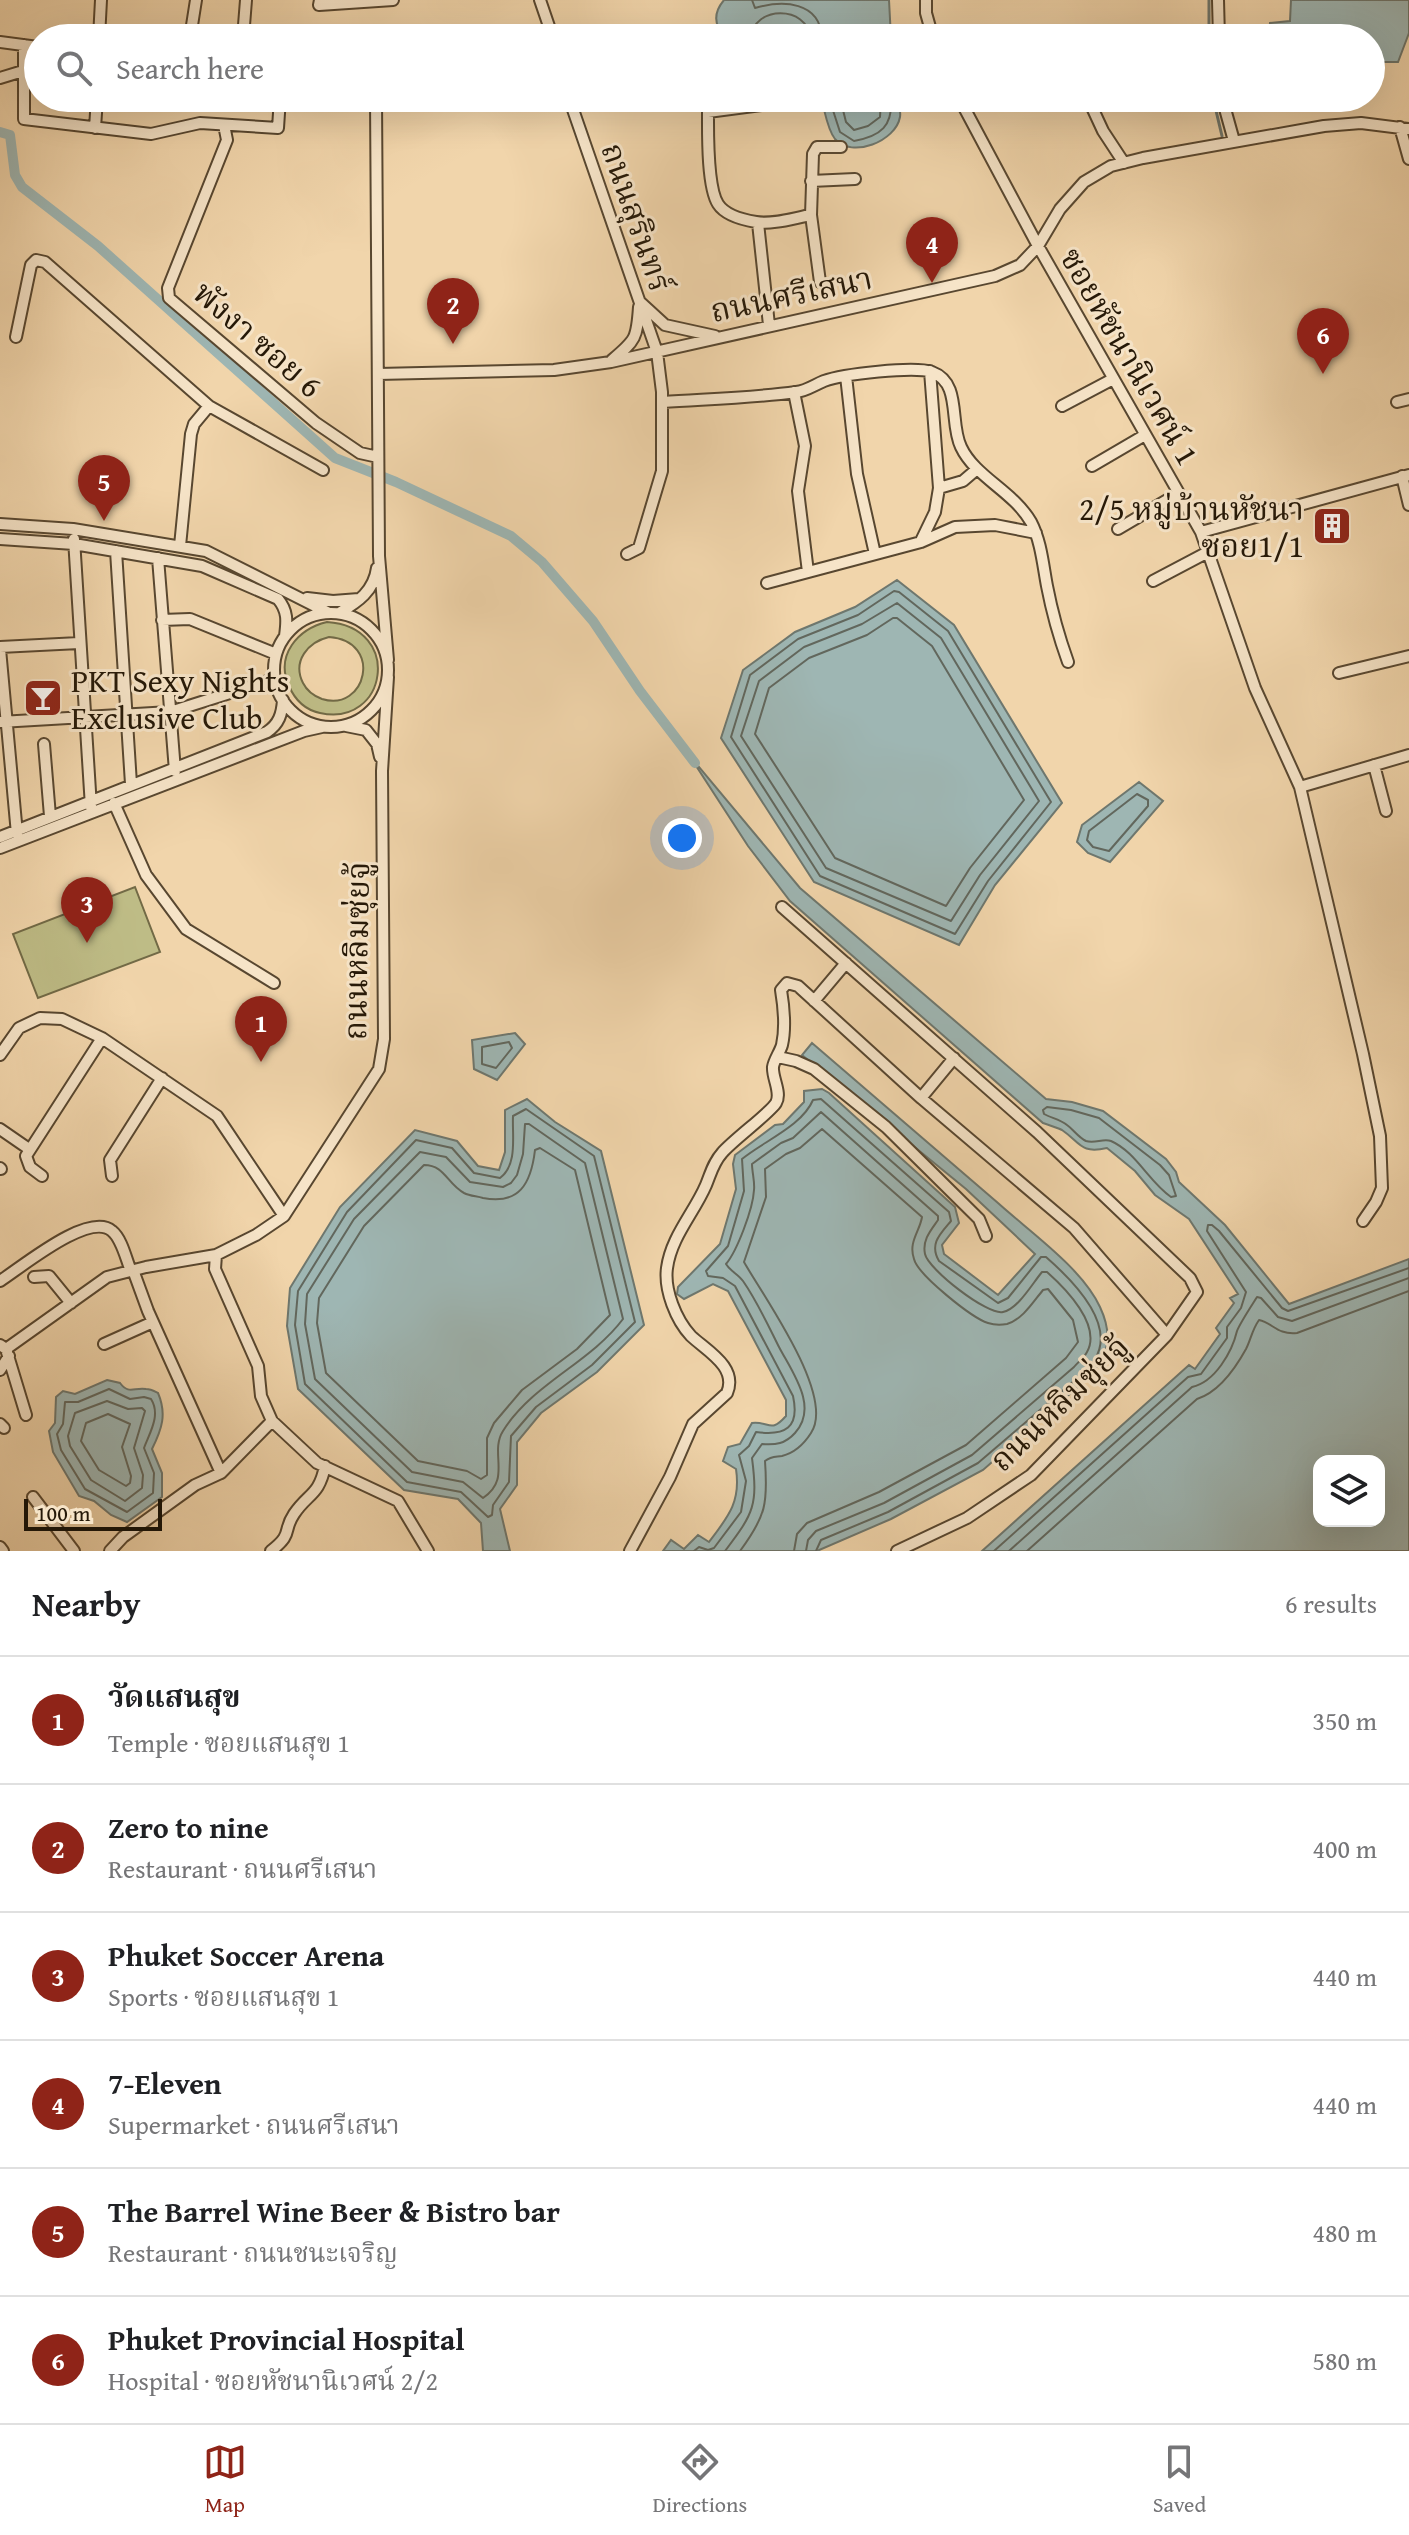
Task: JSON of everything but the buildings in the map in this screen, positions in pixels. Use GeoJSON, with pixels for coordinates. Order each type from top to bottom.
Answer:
{"type":"FeatureCollection","features":[{"type":"Feature","properties":{"kind":"street"},"geometry":{"type":"LineString","coordinates":[[100,24],[101,0]]}},
{"type":"Feature","properties":{"kind":"street"},"geometry":{"type":"LineString","coordinates":[[192,24],[196,0]]}},
{"type":"Feature","properties":{"kind":"street"},"geometry":{"type":"LineString","coordinates":[[244,24],[246,0]]}},
{"type":"Feature","properties":{"kind":"street"},"geometry":{"type":"LineString","coordinates":[[320,0],[319,5],[393,0]]}},
{"type":"Feature","properties":{"kind":"street"},"geometry":{"type":"LineString","coordinates":[[540,0],[548,24]]}},
{"type":"Feature","properties":{"kind":"street"},"geometry":{"type":"LineString","coordinates":[[926,0],[929,24]]}},
{"type":"Feature","properties":{"kind":"street"},"geometry":{"type":"LineString","coordinates":[[1218,0],[1219,24]]}},
{"type":"Feature","properties":{"kind":"street"},"geometry":{"type":"LineString","coordinates":[[0,42],[24,45],[24,119],[151,134],[200,123],[278,128],[279,112]]}},
{"type":"Feature","properties":{"kind":"street"},"geometry":{"type":"LineString","coordinates":[[0,78],[23,71]]}},
{"type":"Feature","properties":{"kind":"street"},"geometry":{"type":"LineString","coordinates":[[95,128],[96,112]]}},
{"type":"Feature","properties":{"kind":"street"},"geometry":{"type":"LineString","coordinates":[[0,837],[17,835],[91,806],[131,784],[175,774],[304,731],[343,726],[361,719],[374,708],[383,693],[388,677],[388,660],[379,556],[376,112]]}},
{"type":"Feature","properties":{"kind":"street","name":"ถนนสุรินทร์"},"geometry":{"type":"LineString","coordinates":[[573,112],[657,352],[663,402],[662,471],[639,548],[627,554]]}},
{"type":"Feature","properties":{"kind":"street"},"geometry":{"type":"LineString","coordinates":[[708,112],[708,150],[713,193],[718,205],[731,215],[758,223],[811,215]]}},
{"type":"Feature","properties":{"kind":"street"},"geometry":{"type":"LineString","coordinates":[[966,112],[1038,246]]}},
{"type":"Feature","properties":{"kind":"street"},"geometry":{"type":"LineString","coordinates":[[1094,112],[1124,163]]}},
{"type":"Feature","properties":{"kind":"street"},"geometry":{"type":"LineString","coordinates":[[1226,112],[1234,141]]}},
{"type":"Feature","properties":{"kind":"street"},"geometry":{"type":"LineString","coordinates":[[1038,246],[1060,209],[1084,182],[1111,166],[1234,141],[1361,123],[1405,128],[1409,159]]}},
{"type":"Feature","properties":{"kind":"street","name":"พังงา ซอย 6"},"geometry":{"type":"LineString","coordinates":[[224,125],[227,140],[168,288],[169,298],[316,423],[360,453],[378,460]]}},
{"type":"Feature","properties":{"kind":"street"},"geometry":{"type":"LineString","coordinates":[[820,282],[811,215],[813,154],[817,147],[841,147]]}},
{"type":"Feature","properties":{"kind":"street"},"geometry":{"type":"LineString","coordinates":[[811,181],[855,179]]}},
{"type":"Feature","properties":{"kind":"street"},"geometry":{"type":"LineString","coordinates":[[758,223],[769,325]]}},
{"type":"Feature","properties":{"kind":"street","name":"ถนนศรีเสนา"},"geometry":{"type":"LineString","coordinates":[[378,374],[554,370],[611,362],[995,276],[1020,265],[1038,246]]}},
{"type":"Feature","properties":{"kind":"street","name":"ซอยหัชนานิเวศน์ 1"},"geometry":{"type":"LineString","coordinates":[[1038,246],[1201,532],[1255,688],[1300,787],[1380,1136],[1382,1188],[1363,1221]]}},
{"type":"Feature","properties":{"kind":"street"},"geometry":{"type":"LineString","coordinates":[[16,337],[31,265],[36,260],[45,262],[209,406],[323,470]]}},
{"type":"Feature","properties":{"kind":"street"},"geometry":{"type":"LineString","coordinates":[[639,302],[665,325],[720,336]]}},
{"type":"Feature","properties":{"kind":"street"},"geometry":{"type":"LineString","coordinates":[[611,362],[637,334],[639,302]]}},
{"type":"Feature","properties":{"kind":"street"},"geometry":{"type":"LineString","coordinates":[[663,402],[794,392],[846,376],[914,369],[930,371],[946,381],[961,447],[977,469],[1014,499],[1036,533],[1052,612],[1068,662]]}},
{"type":"Feature","properties":{"kind":"street"},"geometry":{"type":"LineString","coordinates":[[921,542],[935,512],[939,488],[930,371]]}},
{"type":"Feature","properties":{"kind":"street"},"geometry":{"type":"LineString","coordinates":[[846,376],[857,474],[875,554]]}},
{"type":"Feature","properties":{"kind":"street"},"geometry":{"type":"LineString","coordinates":[[1062,406],[1113,379]]}},
{"type":"Feature","properties":{"kind":"street"},"geometry":{"type":"LineString","coordinates":[[794,392],[805,446],[798,491],[808,572]]}},
{"type":"Feature","properties":{"kind":"street"},"geometry":{"type":"LineString","coordinates":[[1397,402],[1409,399]]}},
{"type":"Feature","properties":{"kind":"street"},"geometry":{"type":"LineString","coordinates":[[180,546],[191,434],[194,424],[209,406]]}},
{"type":"Feature","properties":{"kind":"street"},"geometry":{"type":"LineString","coordinates":[[1092,466],[1145,435]]}},
{"type":"Feature","properties":{"kind":"street"},"geometry":{"type":"LineString","coordinates":[[939,488],[963,481],[977,469]]}},
{"type":"Feature","properties":{"kind":"street"},"geometry":{"type":"LineString","coordinates":[[1201,532],[1406,476],[1409,505]]}},
{"type":"Feature","properties":{"kind":"street"},"geometry":{"type":"LineString","coordinates":[[1118,529],[1179,493]]}},
{"type":"Feature","properties":{"kind":"street"},"geometry":{"type":"LineString","coordinates":[[0,524],[73,529],[206,551],[293,595],[368,626],[382,644],[388,660]]}},
{"type":"Feature","properties":{"kind":"street"},"geometry":{"type":"LineString","coordinates":[[767,583],[921,542],[955,527],[977,525],[1036,533]]}},
{"type":"Feature","properties":{"kind":"street"},"geometry":{"type":"LineString","coordinates":[[73,529],[91,806]]}},
{"type":"Feature","properties":{"kind":"street"},"geometry":{"type":"LineString","coordinates":[[0,539],[74,544],[202,566],[278,599],[285,608],[285,636]]}},
{"type":"Feature","properties":{"kind":"street"},"geometry":{"type":"LineString","coordinates":[[116,551],[131,784]]}},
{"type":"Feature","properties":{"kind":"street"},"geometry":{"type":"LineString","coordinates":[[1153,581],[1208,552]]}},
{"type":"Feature","properties":{"kind":"street"},"geometry":{"type":"LineString","coordinates":[[324,727],[306,721],[290,710],[283,700],[274,679],[276,654],[285,636],[298,623],[334,613],[361,598],[371,587],[379,556]]}},
{"type":"Feature","properties":{"kind":"street"},"geometry":{"type":"LineString","coordinates":[[158,558],[175,774]]}},
{"type":"Feature","properties":{"kind":"street"},"geometry":{"type":"LineString","coordinates":[[293,595],[333,601],[361,598]]}},
{"type":"Feature","properties":{"kind":"street"},"geometry":{"type":"LineString","coordinates":[[162,620],[190,619],[276,654]]}},
{"type":"Feature","properties":{"kind":"street"},"geometry":{"type":"LineString","coordinates":[[17,835],[3,722],[0,648],[79,643]]}},
{"type":"Feature","properties":{"kind":"street"},"geometry":{"type":"LineString","coordinates":[[1339,673],[1409,656]]}},
{"type":"Feature","properties":{"kind":"street","name":"ถนนหลิมซุ่ยจู้"},"geometry":{"type":"LineString","coordinates":[[5,1350],[107,1277],[216,1255],[256,1235],[284,1216],[379,1069],[384,1039],[382,771],[388,677]]}},
{"type":"Feature","properties":{"kind":"street"},"geometry":{"type":"LineString","coordinates":[[3,722],[170,712],[274,679]]}},
{"type":"Feature","properties":{"kind":"street"},"geometry":{"type":"LineString","coordinates":[[0,848],[50,816],[114,803],[274,727],[280,718],[283,700]]}},
{"type":"Feature","properties":{"kind":"street","name":"ถนนหลิมซุ่ยจู้"},"geometry":{"type":"LineString","coordinates":[[343,726],[366,730],[372,736],[377,744],[382,771]]}},
{"type":"Feature","properties":{"kind":"street"},"geometry":{"type":"LineString","coordinates":[[44,744],[50,816]]}},
{"type":"Feature","properties":{"kind":"street"},"geometry":{"type":"LineString","coordinates":[[1300,787],[1409,755]]}},
{"type":"Feature","properties":{"kind":"street"},"geometry":{"type":"LineString","coordinates":[[1374,765],[1386,811]]}},
{"type":"Feature","properties":{"kind":"street"},"geometry":{"type":"LineString","coordinates":[[114,803],[146,875],[186,929],[274,983]]}},
{"type":"Feature","properties":{"kind":"street"},"geometry":{"type":"LineString","coordinates":[[782,907],[954,1058],[921,1098]]}},
{"type":"Feature","properties":{"kind":"street"},"geometry":{"type":"LineString","coordinates":[[814,1001],[846,963]]}},
{"type":"Feature","properties":{"kind":"street"},"geometry":{"type":"LineString","coordinates":[[630,1551],[670,1477],[693,1424],[727,1393],[730,1386],[726,1370],[689,1334],[679,1318],[667,1285],[667,1268],[673,1244],[706,1185],[712,1167],[743,1132],[776,1104],[778,1097],[773,1065],[782,1043],[784,1016],[781,990],[787,983],[798,986],[921,1098],[1074,1228],[1167,1335]]}},
{"type":"Feature","properties":{"kind":"street"},"geometry":{"type":"LineString","coordinates":[[0,1055],[19,1028],[40,1018],[62,1019],[102,1038],[217,1116],[284,1216]]}},
{"type":"Feature","properties":{"kind":"street"},"geometry":{"type":"LineString","coordinates":[[42,1176],[27,1162],[29,1149],[102,1038]]}},
{"type":"Feature","properties":{"kind":"street"},"geometry":{"type":"LineString","coordinates":[[778,1057],[814,1069],[886,1127],[968,1207],[979,1219],[986,1236]]}},
{"type":"Feature","properties":{"kind":"street","name":"ถนนหลิมซุ่ยจู้"},"geometry":{"type":"LineString","coordinates":[[897,1551],[967,1518],[1031,1475],[1167,1335],[1197,1292],[1190,1278],[1123,1213],[954,1058]]}},
{"type":"Feature","properties":{"kind":"street"},"geometry":{"type":"LineString","coordinates":[[112,1176],[110,1160],[162,1078]]}},
{"type":"Feature","properties":{"kind":"street"},"geometry":{"type":"LineString","coordinates":[[0,1129],[29,1149]]}},
{"type":"Feature","properties":{"kind":"street"},"geometry":{"type":"LineString","coordinates":[[0,1281],[73,1231],[90,1226],[108,1228],[114,1233],[221,1473]]}},
{"type":"Feature","properties":{"kind":"street"},"geometry":{"type":"LineString","coordinates":[[216,1255],[215,1269],[258,1366],[261,1396],[272,1421],[317,1463],[398,1501],[428,1551]]}},
{"type":"Feature","properties":{"kind":"street"},"geometry":{"type":"LineString","coordinates":[[34,1277],[49,1276],[71,1303]]}},
{"type":"Feature","properties":{"kind":"street"},"geometry":{"type":"LineString","coordinates":[[104,1344],[153,1322]]}},
{"type":"Feature","properties":{"kind":"street"},"geometry":{"type":"LineString","coordinates":[[0,1370],[5,1350]]}},
{"type":"Feature","properties":{"kind":"street"},"geometry":{"type":"LineString","coordinates":[[5,1350],[26,1415]]}},
{"type":"Feature","properties":{"kind":"street"},"geometry":{"type":"LineString","coordinates":[[110,1551],[123,1537],[195,1485],[221,1473],[272,1421]]}},
{"type":"Feature","properties":{"kind":"street"},"geometry":{"type":"LineString","coordinates":[[271,1551],[288,1535],[295,1511],[318,1489],[325,1466]]}},
{"type":"Feature","properties":{"kind":"street"},"geometry":{"type":"LineString","coordinates":[[33,1497],[74,1551]]}},
{"type":"Feature","properties":{"kind":"shaded area"},"geometry":{"type":"Polygon","coordinates":[[[327,622],[352,628],[368,640],[376,657],[378,675],[372,692],[360,706],[343,714],[320,713],[306,707],[291,691],[285,675],[287,654],[292,645],[316,625],[327,622]],[[329,637],[321,640],[309,648],[301,660],[299,667],[303,683],[311,693],[322,699],[337,701],[349,696],[358,687],[363,675],[363,662],[357,650],[346,641],[329,637]]]}},
{"type":"Feature","properties":{"kind":"shaded area"},"geometry":{"type":"Polygon","coordinates":[[[135,887],[160,952],[38,998],[13,934],[135,887]]]}},
{"type":"Feature","properties":{"kind":"water"},"geometry":{"type":"Polygon","coordinates":[[[724,0],[889,0],[890,24],[718,24],[718,10],[724,0]]]}},
{"type":"Feature","properties":{"kind":"water"},"geometry":{"type":"Polygon","coordinates":[[[1291,0],[1409,0],[1409,33],[1398,62],[1385,62],[1385,24],[1270,24],[1290,21],[1291,0]]]}},
{"type":"Feature","properties":{"kind":"water"},"geometry":{"type":"Polygon","coordinates":[[[825,112],[900,112],[897,126],[891,133],[862,147],[843,145],[832,135],[825,112]]]}},
{"type":"Feature","properties":{"kind":"water"},"geometry":{"type":"Polygon","coordinates":[[[897,580],[954,625],[1062,803],[995,885],[959,945],[814,882],[721,738],[743,670],[795,632],[855,607],[897,580]]]}},
{"type":"Feature","properties":{"kind":"water"},"geometry":{"type":"Polygon","coordinates":[[[689,755],[800,888],[1046,1099],[1072,1102],[1103,1111],[1166,1159],[1179,1182],[1225,1225],[1289,1304],[1409,1259],[1409,1551],[982,1551],[1189,1365],[1195,1369],[1220,1334],[1216,1328],[1234,1303],[1230,1298],[1238,1294],[1189,1219],[1155,1195],[1135,1171],[1107,1148],[1091,1150],[1062,1130],[1043,1123],[790,901],[748,846],[689,755]]]}},
{"type":"Feature","properties":{"kind":"water"},"geometry":{"type":"Polygon","coordinates":[[[1139,782],[1163,801],[1110,862],[1088,853],[1077,842],[1082,825],[1139,782]]]}},
{"type":"Feature","properties":{"kind":"water"},"geometry":{"type":"Polygon","coordinates":[[[515,1033],[525,1044],[497,1080],[474,1069],[472,1040],[515,1033]]]}},
{"type":"Feature","properties":{"kind":"water"},"geometry":{"type":"Polygon","coordinates":[[[812,1043],[1040,1238],[1081,1278],[1100,1307],[1107,1328],[1107,1346],[1100,1363],[1087,1379],[983,1470],[891,1519],[817,1551],[663,1551],[671,1540],[684,1549],[698,1535],[709,1542],[727,1517],[737,1491],[736,1469],[723,1461],[728,1447],[740,1444],[752,1423],[773,1426],[786,1416],[786,1400],[728,1291],[713,1284],[684,1299],[677,1294],[678,1287],[720,1244],[736,1189],[735,1155],[775,1125],[783,1124],[804,1102],[804,1091],[822,1089],[829,1093],[955,1207],[959,1223],[942,1245],[944,1254],[998,1295],[1035,1254],[966,1189],[802,1055],[812,1043]]]}},
{"type":"Feature","properties":{"kind":"water"},"geometry":{"type":"Polygon","coordinates":[[[527,1099],[555,1122],[601,1151],[644,1325],[597,1372],[541,1413],[517,1442],[517,1485],[500,1509],[510,1551],[483,1551],[481,1523],[458,1499],[404,1490],[298,1389],[287,1326],[290,1288],[340,1207],[415,1130],[457,1141],[478,1166],[499,1170],[505,1152],[505,1110],[527,1099]]]}},
{"type":"Feature","properties":{"kind":"water"},"geometry":{"type":"Polygon","coordinates":[[[107,1380],[120,1383],[129,1390],[148,1389],[158,1393],[163,1415],[152,1449],[162,1473],[162,1497],[127,1522],[111,1515],[94,1501],[79,1496],[53,1452],[49,1431],[55,1423],[56,1397],[63,1391],[75,1394],[107,1380]]]}},
{"type":"Feature","properties":{"kind":"waterway"},"geometry":{"type":"LineString","coordinates":[[1209,0],[1209,24]]}},
{"type":"Feature","properties":{"kind":"waterway"},"geometry":{"type":"LineString","coordinates":[[1216,112],[1222,136]]}},
{"type":"Feature","properties":{"kind":"waterway"},"geometry":{"type":"LineString","coordinates":[[0,132],[10,135],[15,175],[22,187],[98,246],[335,458],[396,482],[511,536],[542,562],[593,621],[640,691],[695,763]]}},
{"type":"Feature","properties":{"kind":"place","name":"7-Eleven"},"geometry":{"type":"Point","coordinates":[932,283]}},
{"type":"Feature","properties":{"kind":"place","name":"Zero to nine"},"geometry":{"type":"Point","coordinates":[453,344]}},
{"type":"Feature","properties":{"kind":"place","name":"Phuket Provincial Hospital"},"geometry":{"type":"Point","coordinates":[1323,374]}},
{"type":"Feature","properties":{"kind":"place","name":"The Barrel Wine Beer & Bistro bar"},"geometry":{"type":"Point","coordinates":[104,521]}},
{"type":"Feature","properties":{"kind":"place","name":"2/5 หมู่บ้านหัชนา ซอย1/1"},"geometry":{"type":"Point","coordinates":[1332,526]}},
{"type":"Feature","properties":{"kind":"place","name":"PKT Sexy Nights Exclusive Club"},"geometry":{"type":"Point","coordinates":[43,698]}},
{"type":"Feature","properties":{"kind":"place","name":"Phuket Soccer Arena"},"geometry":{"type":"Point","coordinates":[87,943]}},
{"type":"Feature","properties":{"kind":"place","name":"วัดแสนสุข"},"geometry":{"type":"Point","coordinates":[261,1062]}}]}
